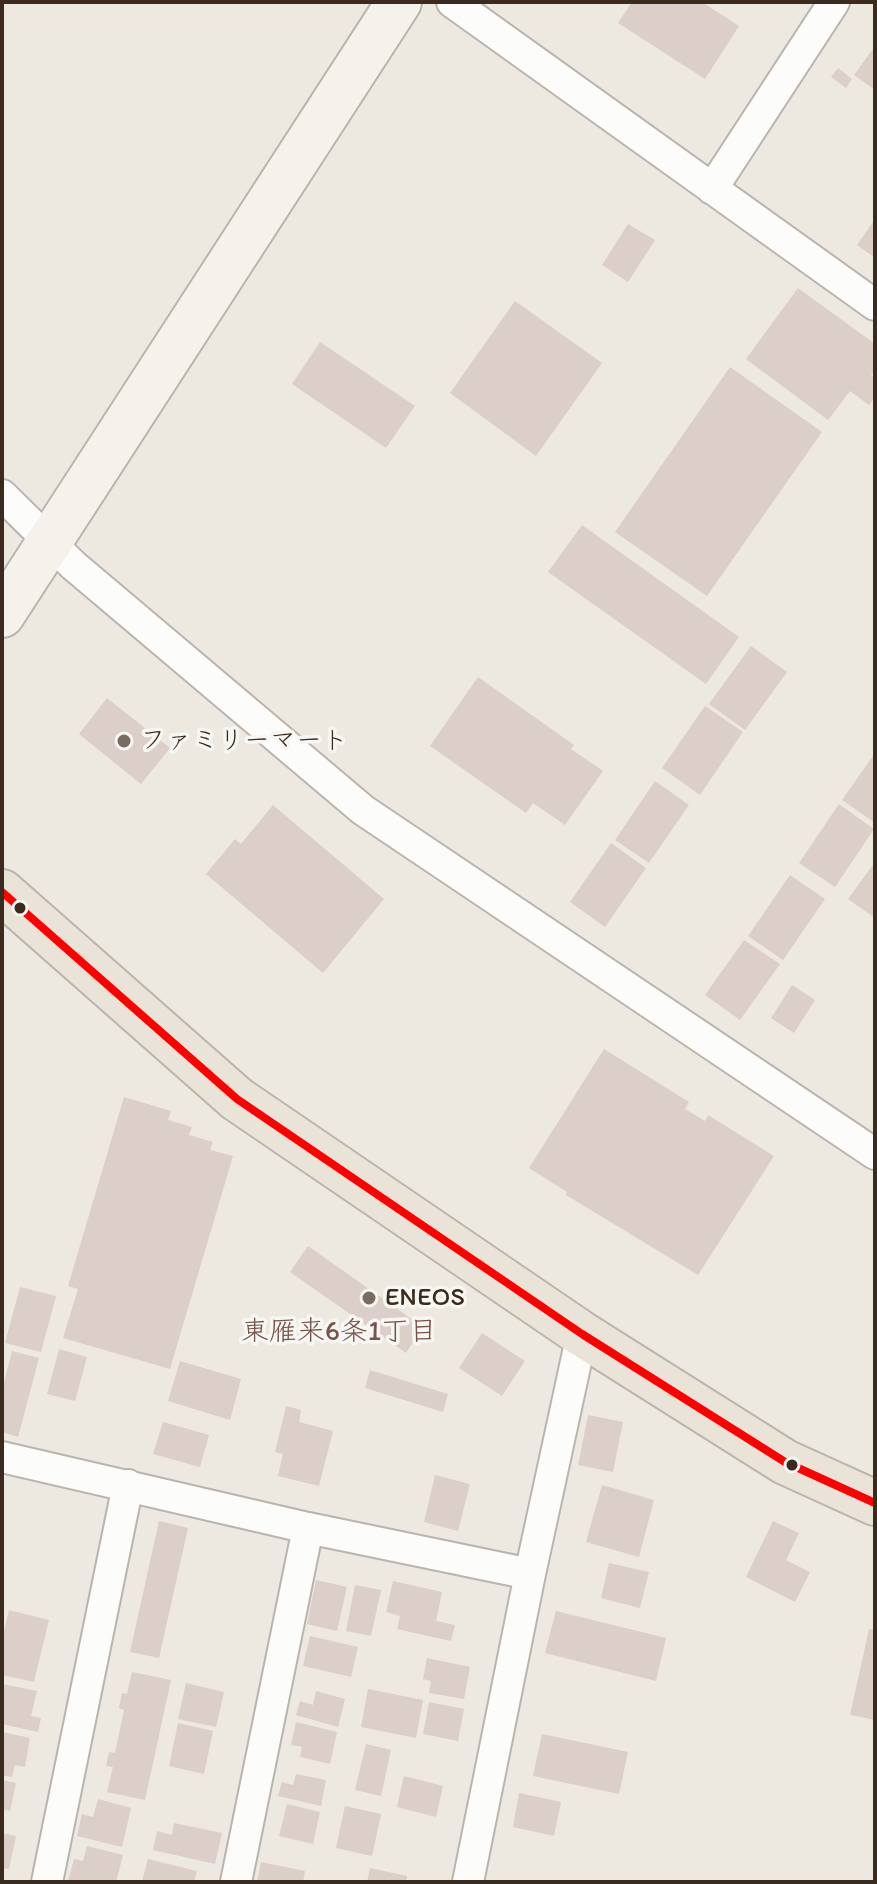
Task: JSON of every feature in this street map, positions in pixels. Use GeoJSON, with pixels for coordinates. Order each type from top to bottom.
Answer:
{"type":"FeatureCollection","features":[{"type":"Feature","properties":{"kind":"highway"},"geometry":{"type":"LineString","coordinates":[[2,892],[237,1099],[582,1334],[785,1462],[875,1503]]}},
{"type":"Feature","properties":{"kind":"street"},"geometry":{"type":"LineString","coordinates":[[2,615],[399,2]]}},
{"type":"Feature","properties":{"kind":"street"},"geometry":{"type":"LineString","coordinates":[[452,2],[875,305]]}},
{"type":"Feature","properties":{"kind":"street"},"geometry":{"type":"LineString","coordinates":[[712,189],[834,2]]}},
{"type":"Feature","properties":{"kind":"street"},"geometry":{"type":"LineString","coordinates":[[2,495],[73,565],[363,810],[875,1154]]}},
{"type":"Feature","properties":{"kind":"street"},"geometry":{"type":"LineString","coordinates":[[468,1882],[582,1334]]}},
{"type":"Feature","properties":{"kind":"street"},"geometry":{"type":"LineString","coordinates":[[2,1457],[308,1528],[530,1574]]}},
{"type":"Feature","properties":{"kind":"street"},"geometry":{"type":"LineString","coordinates":[[47,1882],[128,1485]]}},
{"type":"Feature","properties":{"kind":"street"},"geometry":{"type":"LineString","coordinates":[[236,1882],[308,1528]]}},
{"type":"Feature","properties":{"kind":"building"},"geometry":{"type":"Polygon","coordinates":[[[632,2],[702,2],[739,26],[705,79],[618,23],[632,2]]]}},
{"type":"Feature","properties":{"kind":"building"},"geometry":{"type":"Polygon","coordinates":[[[875,46],[875,90],[854,75],[875,46]]]}},
{"type":"Feature","properties":{"kind":"building"},"geometry":{"type":"Polygon","coordinates":[[[838,68],[852,79],[846,88],[831,77],[838,68]]]}},
{"type":"Feature","properties":{"kind":"building"},"geometry":{"type":"Polygon","coordinates":[[[875,219],[875,258],[857,245],[875,219]]]}},
{"type":"Feature","properties":{"kind":"building"},"geometry":{"type":"Polygon","coordinates":[[[628,224],[655,240],[628,282],[602,265],[628,224]]]}},
{"type":"Feature","properties":{"kind":"building"},"geometry":{"type":"Polygon","coordinates":[[[798,288],[875,344],[875,370],[871,375],[875,378],[875,397],[869,405],[850,391],[828,420],[746,359],[798,288]]]}},
{"type":"Feature","properties":{"kind":"building"},"geometry":{"type":"Polygon","coordinates":[[[515,301],[602,363],[536,456],[450,393],[515,301]]]}},
{"type":"Feature","properties":{"kind":"building"},"geometry":{"type":"Polygon","coordinates":[[[320,342],[415,406],[386,448],[292,384],[320,342]]]}},
{"type":"Feature","properties":{"kind":"building"},"geometry":{"type":"Polygon","coordinates":[[[730,367],[822,432],[707,596],[615,532],[730,367]]]}},
{"type":"Feature","properties":{"kind":"building"},"geometry":{"type":"Polygon","coordinates":[[[582,525],[739,637],[706,684],[548,572],[582,525]]]}},
{"type":"Feature","properties":{"kind":"building"},"geometry":{"type":"Polygon","coordinates":[[[751,646],[787,672],[745,730],[709,704],[751,646]]]}},
{"type":"Feature","properties":{"kind":"building"},"geometry":{"type":"Polygon","coordinates":[[[478,677],[574,745],[571,749],[603,771],[565,825],[533,803],[526,813],[430,746],[478,677]]]}},
{"type":"Feature","properties":{"kind":"building","name":"ファミリーマート"},"geometry":{"type":"Polygon","coordinates":[[[107,698],[170,748],[141,784],[79,734],[107,698]]]}},
{"type":"Feature","properties":{"kind":"building"},"geometry":{"type":"Polygon","coordinates":[[[705,706],[743,732],[700,795],[662,768],[705,706]]]}},
{"type":"Feature","properties":{"kind":"building"},"geometry":{"type":"Polygon","coordinates":[[[875,753],[875,823],[842,800],[875,753]]]}},
{"type":"Feature","properties":{"kind":"building"},"geometry":{"type":"Polygon","coordinates":[[[655,781],[689,805],[649,863],[615,840],[655,781]]]}},
{"type":"Feature","properties":{"kind":"building"},"geometry":{"type":"Polygon","coordinates":[[[839,804],[874,829],[835,887],[799,863],[839,804]]]}},
{"type":"Feature","properties":{"kind":"building"},"geometry":{"type":"Polygon","coordinates":[[[273,805],[384,899],[323,973],[206,874],[235,839],[241,844],[273,805]]]}},
{"type":"Feature","properties":{"kind":"building"},"geometry":{"type":"Polygon","coordinates":[[[611,843],[646,868],[605,927],[570,902],[611,843]]]}},
{"type":"Feature","properties":{"kind":"building"},"geometry":{"type":"Polygon","coordinates":[[[875,862],[875,918],[848,899],[875,862]]]}},
{"type":"Feature","properties":{"kind":"building"},"geometry":{"type":"Polygon","coordinates":[[[790,875],[825,899],[783,960],[748,936],[790,875]]]}},
{"type":"Feature","properties":{"kind":"building"},"geometry":{"type":"Polygon","coordinates":[[[744,940],[780,964],[740,1020],[705,995],[744,940]]]}},
{"type":"Feature","properties":{"kind":"building"},"geometry":{"type":"Polygon","coordinates":[[[792,985],[815,1000],[794,1033],[771,1018],[792,985]]]}},
{"type":"Feature","properties":{"kind":"building"},"geometry":{"type":"Polygon","coordinates":[[[604,1049],[689,1102],[685,1109],[705,1121],[708,1115],[774,1156],[698,1275],[566,1195],[567,1192],[529,1168],[604,1049]]]}},
{"type":"Feature","properties":{"kind":"building"},"geometry":{"type":"Polygon","coordinates":[[[124,1097],[171,1111],[168,1120],[192,1127],[189,1135],[213,1142],[210,1150],[233,1156],[170,1369],[63,1338],[78,1289],[68,1286],[124,1097]]]}},
{"type":"Feature","properties":{"kind":"building"},"geometry":{"type":"Polygon","coordinates":[[[308,1246],[423,1327],[406,1353],[290,1272],[308,1246]]]}},
{"type":"Feature","properties":{"kind":"building"},"geometry":{"type":"Polygon","coordinates":[[[20,1287],[56,1296],[41,1352],[5,1343],[20,1287]]]}},
{"type":"Feature","properties":{"kind":"building"},"geometry":{"type":"Polygon","coordinates":[[[482,1333],[525,1361],[502,1396],[459,1368],[482,1333]]]}},
{"type":"Feature","properties":{"kind":"building"},"geometry":{"type":"Polygon","coordinates":[[[59,1349],[87,1357],[75,1401],[47,1394],[59,1349]]]}},
{"type":"Feature","properties":{"kind":"building"},"geometry":{"type":"Polygon","coordinates":[[[12,1351],[39,1358],[18,1437],[2,1432],[2,1390],[12,1351]]]}},
{"type":"Feature","properties":{"kind":"building"},"geometry":{"type":"Polygon","coordinates":[[[180,1361],[241,1379],[230,1420],[168,1401],[180,1361]]]}},
{"type":"Feature","properties":{"kind":"building"},"geometry":{"type":"Polygon","coordinates":[[[370,1370],[448,1394],[443,1412],[365,1388],[370,1370]]]}},
{"type":"Feature","properties":{"kind":"building"},"geometry":{"type":"Polygon","coordinates":[[[286,1406],[301,1410],[299,1422],[333,1431],[319,1486],[278,1476],[283,1454],[275,1452],[286,1406]]]}},
{"type":"Feature","properties":{"kind":"building"},"geometry":{"type":"Polygon","coordinates":[[[588,1415],[623,1422],[613,1472],[578,1465],[588,1415]]]}},
{"type":"Feature","properties":{"kind":"building"},"geometry":{"type":"Polygon","coordinates":[[[163,1422],[209,1435],[200,1467],[153,1454],[163,1422]]]}},
{"type":"Feature","properties":{"kind":"building"},"geometry":{"type":"Polygon","coordinates":[[[435,1475],[470,1484],[458,1531],[424,1522],[435,1475]]]}},
{"type":"Feature","properties":{"kind":"building"},"geometry":{"type":"Polygon","coordinates":[[[602,1485],[654,1500],[639,1557],[586,1542],[602,1485]]]}},
{"type":"Feature","properties":{"kind":"building"},"geometry":{"type":"Polygon","coordinates":[[[159,1521],[188,1528],[159,1658],[130,1652],[159,1521]]]}},
{"type":"Feature","properties":{"kind":"building"},"geometry":{"type":"Polygon","coordinates":[[[773,1521],[799,1533],[786,1560],[810,1572],[795,1602],[746,1577],[773,1521]]]}},
{"type":"Feature","properties":{"kind":"building"},"geometry":{"type":"Polygon","coordinates":[[[609,1563],[649,1572],[640,1608],[601,1598],[609,1563]]]}},
{"type":"Feature","properties":{"kind":"building"},"geometry":{"type":"Polygon","coordinates":[[[316,1580],[347,1587],[337,1631],[307,1624],[316,1580]]]}},
{"type":"Feature","properties":{"kind":"building"},"geometry":{"type":"Polygon","coordinates":[[[393,1581],[442,1592],[436,1621],[455,1625],[451,1641],[397,1629],[400,1616],[386,1612],[393,1581]]]}},
{"type":"Feature","properties":{"kind":"building"},"geometry":{"type":"Polygon","coordinates":[[[355,1585],[381,1590],[371,1636],[346,1631],[355,1585]]]}},
{"type":"Feature","properties":{"kind":"building"},"geometry":{"type":"Polygon","coordinates":[[[9,1610],[49,1620],[34,1682],[2,1675],[2,1639],[9,1610]]]}},
{"type":"Feature","properties":{"kind":"building"},"geometry":{"type":"Polygon","coordinates":[[[556,1611],[666,1638],[656,1681],[545,1653],[556,1611]]]}},
{"type":"Feature","properties":{"kind":"building"},"geometry":{"type":"Polygon","coordinates":[[[869,1629],[875,1630],[875,1720],[850,1715],[869,1629]]]}},
{"type":"Feature","properties":{"kind":"building"},"geometry":{"type":"Polygon","coordinates":[[[310,1636],[358,1647],[351,1677],[303,1666],[310,1636]]]}},
{"type":"Feature","properties":{"kind":"building"},"geometry":{"type":"Polygon","coordinates":[[[427,1658],[470,1667],[464,1699],[429,1693],[431,1681],[423,1679],[427,1658]]]}},
{"type":"Feature","properties":{"kind":"building"},"geometry":{"type":"Polygon","coordinates":[[[132,1672],[171,1680],[145,1800],[107,1792],[113,1767],[106,1766],[109,1752],[115,1753],[124,1710],[119,1708],[122,1693],[127,1694],[132,1672]]]}},
{"type":"Feature","properties":{"kind":"building"},"geometry":{"type":"Polygon","coordinates":[[[186,1683],[224,1692],[216,1727],[178,1719],[186,1683]]]}},
{"type":"Feature","properties":{"kind":"building"},"geometry":{"type":"Polygon","coordinates":[[[2,1684],[37,1691],[31,1716],[41,1718],[38,1732],[2,1724],[2,1684]]]}},
{"type":"Feature","properties":{"kind":"building"},"geometry":{"type":"Polygon","coordinates":[[[368,1689],[423,1700],[416,1738],[361,1727],[368,1689]]]}},
{"type":"Feature","properties":{"kind":"building"},"geometry":{"type":"Polygon","coordinates":[[[316,1691],[345,1699],[338,1727],[296,1715],[300,1701],[313,1705],[316,1691]]]}},
{"type":"Feature","properties":{"kind":"building"},"geometry":{"type":"Polygon","coordinates":[[[429,1702],[464,1709],[458,1741],[423,1734],[429,1702]]]}},
{"type":"Feature","properties":{"kind":"building"},"geometry":{"type":"Polygon","coordinates":[[[296,1722],[337,1732],[330,1764],[300,1757],[302,1747],[291,1745],[296,1722]]]}},
{"type":"Feature","properties":{"kind":"building"},"geometry":{"type":"Polygon","coordinates":[[[178,1723],[213,1731],[204,1774],[169,1766],[178,1723]]]}},
{"type":"Feature","properties":{"kind":"building"},"geometry":{"type":"Polygon","coordinates":[[[2,1732],[30,1738],[25,1767],[15,1765],[12,1777],[2,1775],[2,1732]]]}},
{"type":"Feature","properties":{"kind":"building"},"geometry":{"type":"Polygon","coordinates":[[[542,1734],[628,1752],[619,1794],[533,1776],[542,1734]]]}},
{"type":"Feature","properties":{"kind":"building"},"geometry":{"type":"Polygon","coordinates":[[[366,1744],[391,1750],[381,1796],[355,1790],[366,1744]]]}},
{"type":"Feature","properties":{"kind":"building"},"geometry":{"type":"Polygon","coordinates":[[[296,1774],[326,1780],[321,1806],[278,1796],[282,1782],[293,1785],[296,1774]]]}},
{"type":"Feature","properties":{"kind":"building"},"geometry":{"type":"Polygon","coordinates":[[[404,1776],[443,1786],[436,1817],[397,1807],[404,1776]]]}},
{"type":"Feature","properties":{"kind":"building"},"geometry":{"type":"Polygon","coordinates":[[[2,1780],[16,1783],[10,1811],[2,1809],[2,1780]]]}},
{"type":"Feature","properties":{"kind":"building"},"geometry":{"type":"Polygon","coordinates":[[[519,1793],[561,1802],[554,1836],[513,1827],[519,1793]]]}},
{"type":"Feature","properties":{"kind":"building"},"geometry":{"type":"Polygon","coordinates":[[[98,1799],[131,1808],[122,1847],[77,1836],[82,1814],[93,1817],[98,1799]]]}},
{"type":"Feature","properties":{"kind":"building"},"geometry":{"type":"Polygon","coordinates":[[[287,1804],[320,1812],[313,1844],[279,1836],[287,1804]]]}},
{"type":"Feature","properties":{"kind":"building"},"geometry":{"type":"Polygon","coordinates":[[[345,1806],[381,1814],[372,1856],[336,1848],[345,1806]]]}},
{"type":"Feature","properties":{"kind":"building"},"geometry":{"type":"Polygon","coordinates":[[[174,1823],[222,1833],[215,1864],[153,1850],[157,1831],[172,1835],[174,1823]]]}},
{"type":"Feature","properties":{"kind":"building"},"geometry":{"type":"Polygon","coordinates":[[[2,1833],[16,1836],[9,1869],[2,1868],[2,1833]]]}},
{"type":"Feature","properties":{"kind":"building"},"geometry":{"type":"Polygon","coordinates":[[[87,1846],[123,1855],[116,1882],[68,1881],[74,1859],[83,1861],[87,1846]]]}},
{"type":"Feature","properties":{"kind":"building"},"geometry":{"type":"Polygon","coordinates":[[[148,1859],[197,1871],[194,1882],[142,1882],[148,1859]]]}},
{"type":"Feature","properties":{"kind":"building"},"geometry":{"type":"Polygon","coordinates":[[[261,1862],[305,1871],[303,1882],[257,1882],[261,1862]]]}},
{"type":"Feature","properties":{"kind":"building"},"geometry":{"type":"Polygon","coordinates":[[[370,1868],[407,1876],[406,1882],[367,1882],[370,1868]]]}},
{"type":"Feature","properties":{"kind":"transit line"},"geometry":{"type":"LineString","coordinates":[[2,892],[237,1099],[582,1334],[785,1462],[875,1503]]}},
{"type":"Feature","properties":{"kind":"place","name":"ファミリーマート"},"geometry":{"type":"Point","coordinates":[124,741]}},
{"type":"Feature","properties":{"kind":"place","name":"ENEOS"},"geometry":{"type":"Point","coordinates":[369,1298]}},
{"type":"Feature","properties":{"kind":"district","name":"東雁来6条1丁目"},"geometry":{"type":"Point","coordinates":[339,1333]}}]}
